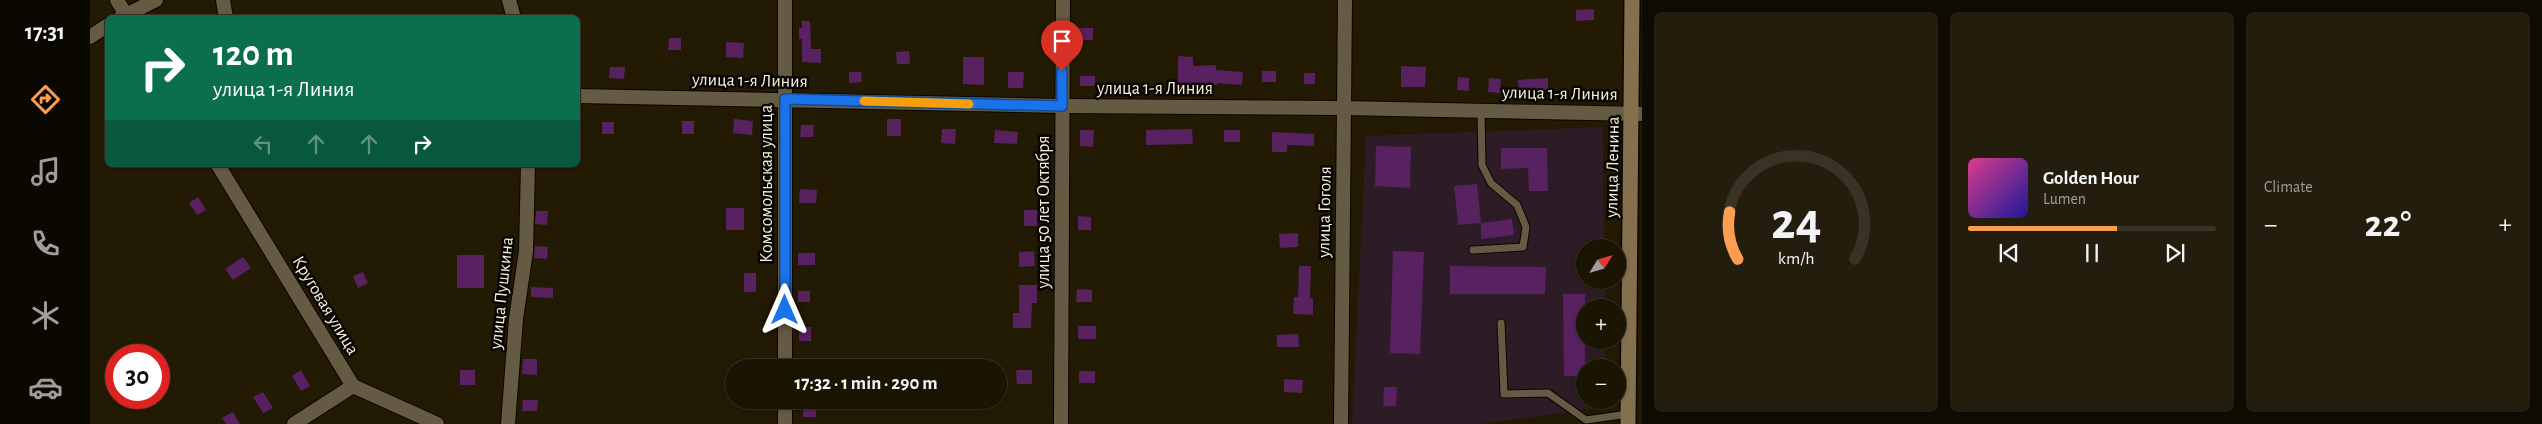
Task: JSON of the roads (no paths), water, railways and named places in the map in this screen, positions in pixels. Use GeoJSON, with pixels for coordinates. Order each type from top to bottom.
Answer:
{"type":"FeatureCollection","features":[{"type":"Feature","properties":{"kind":"main road","name":"улица Ленина"},"geometry":{"type":"LineString","coordinates":[[1628,419],[1637,114],[1632,0]]}},
{"type":"Feature","properties":{"kind":"street"},"geometry":{"type":"LineString","coordinates":[[117,0],[124,15]]}},
{"type":"Feature","properties":{"kind":"street"},"geometry":{"type":"LineString","coordinates":[[127,15],[156,0]]}},
{"type":"Feature","properties":{"kind":"street"},"geometry":{"type":"LineString","coordinates":[[223,0],[226,15]]}},
{"type":"Feature","properties":{"kind":"street"},"geometry":{"type":"LineString","coordinates":[[509,0],[513,15]]}},
{"type":"Feature","properties":{"kind":"street","name":"Комсомольская улица"},"geometry":{"type":"LineString","coordinates":[[785,0],[785,359]]}},
{"type":"Feature","properties":{"kind":"street","name":"улица 50 лет Октября"},"geometry":{"type":"LineString","coordinates":[[1061,424],[1063,0]]}},
{"type":"Feature","properties":{"kind":"street","name":"улица Гоголя"},"geometry":{"type":"LineString","coordinates":[[1341,424],[1345,0]]}},
{"type":"Feature","properties":{"kind":"street"},"geometry":{"type":"LineString","coordinates":[[90,37],[105,28]]}},
{"type":"Feature","properties":{"kind":"street","name":"улица 1-я Линия"},"geometry":{"type":"LineString","coordinates":[[580,96],[1062,106],[1344,108],[1637,114]]}},
{"type":"Feature","properties":{"kind":"street","name":"Круговая улица"},"geometry":{"type":"LineString","coordinates":[[219,167],[354,386]]}},
{"type":"Feature","properties":{"kind":"street","name":"улица Пушкина"},"geometry":{"type":"LineString","coordinates":[[508,424],[516,319],[526,251],[528,167]]}},
{"type":"Feature","properties":{"kind":"street"},"geometry":{"type":"LineString","coordinates":[[294,424],[354,386],[437,424]]}},
{"type":"Feature","properties":{"kind":"street"},"geometry":{"type":"LineString","coordinates":[[785,409],[786,424]]}},
{"type":"Feature","properties":{"kind":"lane"},"geometry":{"type":"LineString","coordinates":[[1473,250],[1523,247],[1526,227],[1517,205],[1491,183],[1482,165],[1481,110]]}},
{"type":"Feature","properties":{"kind":"lane"},"geometry":{"type":"LineString","coordinates":[[1501,323],[1504,394],[1548,393],[1586,420],[1628,419]]}}]}
